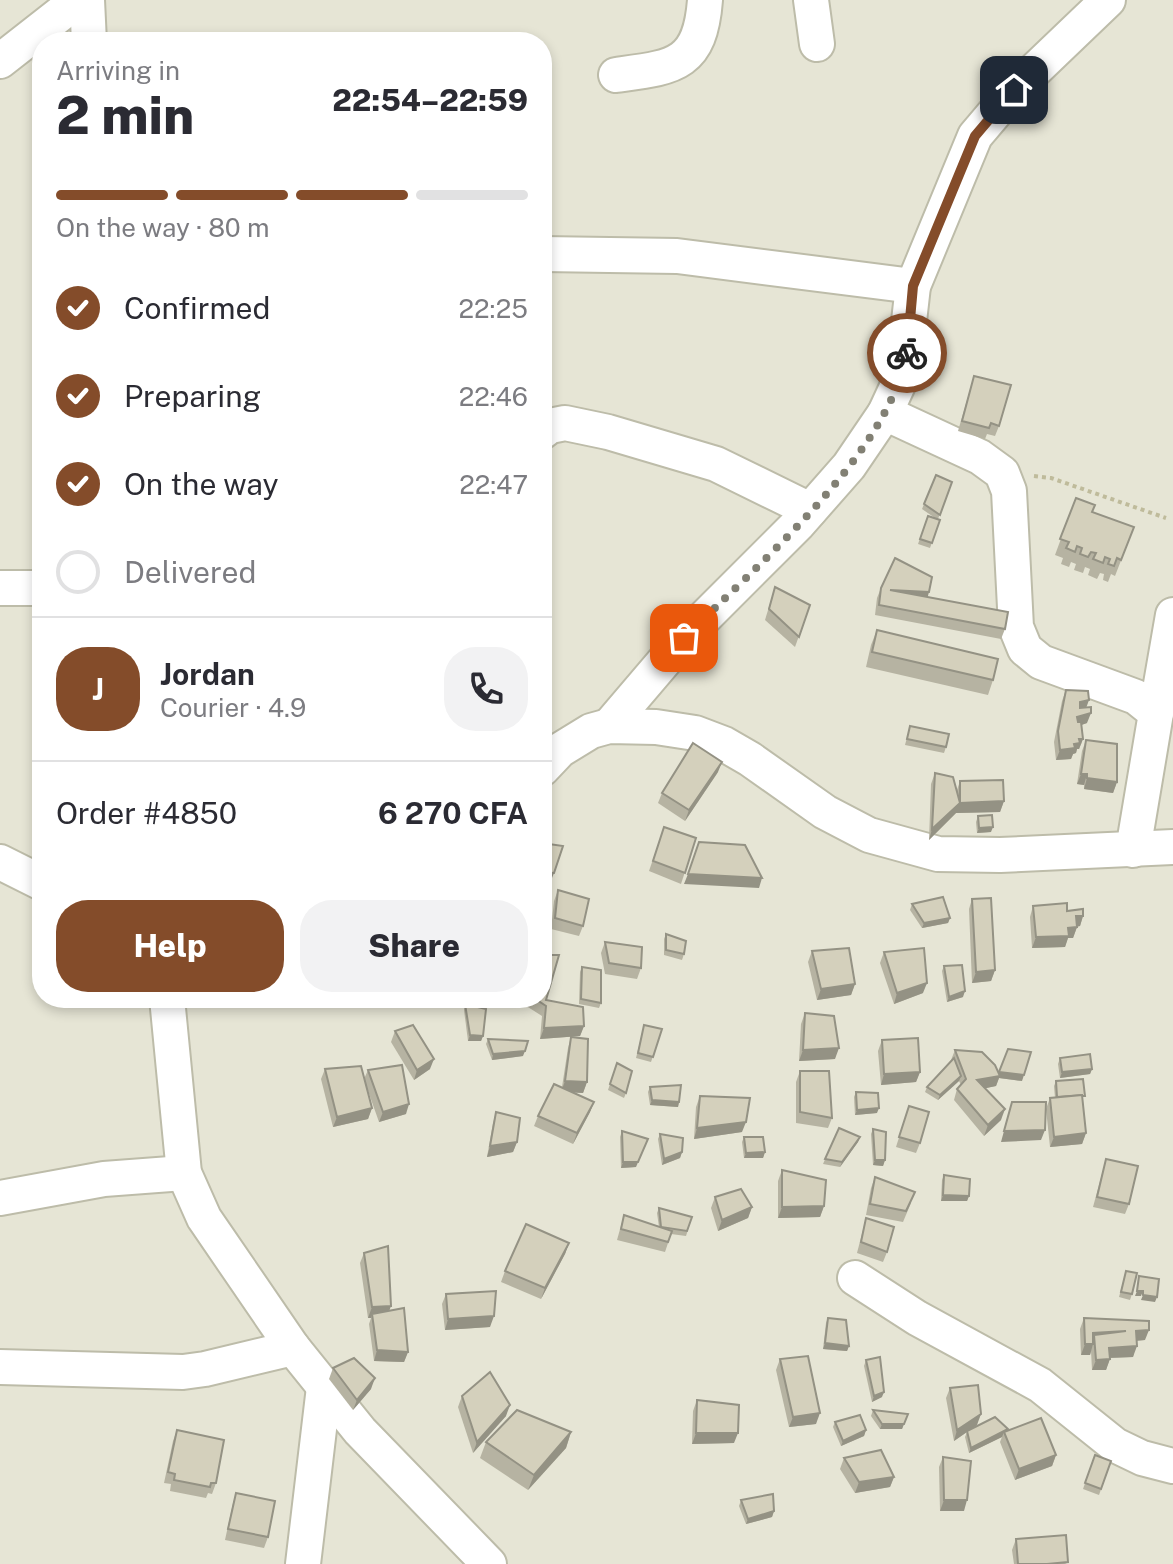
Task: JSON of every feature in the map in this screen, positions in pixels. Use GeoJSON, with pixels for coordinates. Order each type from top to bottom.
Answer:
{"type":"FeatureCollection","features":[{"type":"Feature","properties":{"kind":"street"},"geometry":{"type":"LineString","coordinates":[[37,32],[78,0]]}},
{"type":"Feature","properties":{"kind":"street"},"geometry":{"type":"LineString","coordinates":[[87,0],[89,32]]}},
{"type":"Feature","properties":{"kind":"street"},"geometry":{"type":"LineString","coordinates":[[616,75],[677,64],[696,43],[705,0]]}},
{"type":"Feature","properties":{"kind":"street"},"geometry":{"type":"LineString","coordinates":[[811,0],[817,44]]}},
{"type":"Feature","properties":{"kind":"street"},"geometry":{"type":"LineString","coordinates":[[609,726],[684,638],[849,466],[885,413],[903,374],[913,286],[975,136],[1014,90],[1108,0]]}},
{"type":"Feature","properties":{"kind":"street"},"geometry":{"type":"LineString","coordinates":[[0,61],[32,36]]}},
{"type":"Feature","properties":{"kind":"street"},"geometry":{"type":"LineString","coordinates":[[552,254],[677,256],[913,286]]}},
{"type":"Feature","properties":{"kind":"street"},"geometry":{"type":"LineString","coordinates":[[885,413],[980,457],[1003,477],[1009,491],[1016,627],[1025,649],[1041,662],[1136,697],[1156,713]]}},
{"type":"Feature","properties":{"kind":"street"},"geometry":{"type":"LineString","coordinates":[[552,426],[565,423],[608,432],[716,464],[810,510]]}},
{"type":"Feature","properties":{"kind":"street"},"geometry":{"type":"LineString","coordinates":[[0,588],[32,588]]}},
{"type":"Feature","properties":{"kind":"street"},"geometry":{"type":"LineString","coordinates":[[1133,850],[1173,615]]}},
{"type":"Feature","properties":{"kind":"street"},"geometry":{"type":"LineString","coordinates":[[552,760],[576,738],[609,726],[656,727],[695,733],[724,744],[825,812],[869,835],[938,854],[1000,855],[1173,847]]}},
{"type":"Feature","properties":{"kind":"street"},"geometry":{"type":"LineString","coordinates":[[0,862],[32,878]]}},
{"type":"Feature","properties":{"kind":"street"},"geometry":{"type":"LineString","coordinates":[[168,1008],[184,1173],[204,1218],[293,1348],[360,1431],[489,1564]]}},
{"type":"Feature","properties":{"kind":"street"},"geometry":{"type":"LineString","coordinates":[[0,1198],[104,1179],[184,1173]]}},
{"type":"Feature","properties":{"kind":"street"},"geometry":{"type":"LineString","coordinates":[[855,1278],[917,1318],[1040,1385],[1115,1445],[1142,1458],[1173,1466]]}},
{"type":"Feature","properties":{"kind":"street"},"geometry":{"type":"LineString","coordinates":[[0,1367],[183,1372],[293,1348]]}},
{"type":"Feature","properties":{"kind":"street"},"geometry":{"type":"LineString","coordinates":[[303,1564],[324,1387]]}},
{"type":"Feature","properties":{"kind":"path"},"geometry":{"type":"LineString","coordinates":[[1003,477],[1025,475],[1051,478],[1166,518]]}},
{"type":"Feature","properties":{"kind":"shaded area"},"geometry":{"type":"Polygon","coordinates":[[[0,0],[1173,0],[1173,1564],[0,1564],[0,0]]]}},
{"type":"Feature","properties":{"kind":"building"},"geometry":{"type":"Polygon","coordinates":[[[974,376],[1011,385],[999,426],[991,423],[989,428],[962,421],[974,376]]]}},
{"type":"Feature","properties":{"kind":"building"},"geometry":{"type":"Polygon","coordinates":[[[936,475],[952,482],[940,515],[924,504],[936,475]]]}},
{"type":"Feature","properties":{"kind":"building"},"geometry":{"type":"Polygon","coordinates":[[[1076,498],[1095,505],[1092,512],[1134,527],[1121,560],[1117,558],[1114,566],[1108,564],[1110,559],[1105,557],[1103,563],[1093,559],[1096,553],[1091,552],[1088,557],[1080,554],[1082,548],[1077,546],[1075,552],[1066,548],[1069,542],[1060,539],[1076,498]]]}},
{"type":"Feature","properties":{"kind":"building"},"geometry":{"type":"Polygon","coordinates":[[[928,516],[940,520],[932,543],[920,539],[928,516]]]}},
{"type":"Feature","properties":{"kind":"building"},"geometry":{"type":"Polygon","coordinates":[[[895,558],[932,577],[929,592],[890,590],[1008,612],[1005,629],[879,605],[881,588],[895,558]]]}},
{"type":"Feature","properties":{"kind":"building"},"geometry":{"type":"Polygon","coordinates":[[[775,587],[810,605],[799,637],[769,609],[775,587]]]}},
{"type":"Feature","properties":{"kind":"building"},"geometry":{"type":"Polygon","coordinates":[[[877,630],[998,659],[993,680],[872,652],[877,630]]]}},
{"type":"Feature","properties":{"kind":"building"},"geometry":{"type":"Polygon","coordinates":[[[1066,690],[1088,691],[1089,700],[1080,702],[1080,708],[1091,707],[1091,713],[1077,717],[1081,722],[1083,739],[1079,739],[1080,743],[1074,744],[1075,748],[1060,750],[1058,731],[1066,690]]]}},
{"type":"Feature","properties":{"kind":"building"},"geometry":{"type":"Polygon","coordinates":[[[910,726],[949,734],[946,747],[907,739],[910,726]]]}},
{"type":"Feature","properties":{"kind":"building"},"geometry":{"type":"Polygon","coordinates":[[[1086,740],[1117,744],[1117,782],[1087,778],[1087,774],[1081,774],[1086,740]]]}},
{"type":"Feature","properties":{"kind":"building"},"geometry":{"type":"Polygon","coordinates":[[[693,743],[722,762],[689,810],[662,793],[693,743]]]}},
{"type":"Feature","properties":{"kind":"building"},"geometry":{"type":"Polygon","coordinates":[[[935,773],[953,777],[960,803],[932,829],[935,773]]]}},
{"type":"Feature","properties":{"kind":"building"},"geometry":{"type":"Polygon","coordinates":[[[1003,780],[1004,801],[960,803],[960,781],[1003,780]]]}},
{"type":"Feature","properties":{"kind":"building"},"geometry":{"type":"Polygon","coordinates":[[[992,815],[993,827],[979,828],[978,816],[992,815]]]}},
{"type":"Feature","properties":{"kind":"building"},"geometry":{"type":"Polygon","coordinates":[[[664,827],[696,838],[685,873],[653,861],[664,827]]]}},
{"type":"Feature","properties":{"kind":"building"},"geometry":{"type":"Polygon","coordinates":[[[699,842],[745,845],[762,878],[688,874],[699,842]]]}},
{"type":"Feature","properties":{"kind":"building"},"geometry":{"type":"Polygon","coordinates":[[[552,844],[563,846],[552,873],[552,844]]]}},
{"type":"Feature","properties":{"kind":"building"},"geometry":{"type":"Polygon","coordinates":[[[558,890],[589,899],[583,926],[555,918],[558,890]]]}},
{"type":"Feature","properties":{"kind":"building"},"geometry":{"type":"Polygon","coordinates":[[[943,897],[950,918],[924,923],[912,904],[943,897]]]}},
{"type":"Feature","properties":{"kind":"building"},"geometry":{"type":"Polygon","coordinates":[[[991,898],[995,970],[976,972],[972,899],[991,898]]]}},
{"type":"Feature","properties":{"kind":"building"},"geometry":{"type":"Polygon","coordinates":[[[1067,903],[1067,911],[1083,909],[1083,916],[1076,916],[1077,927],[1068,928],[1069,936],[1036,937],[1033,906],[1067,903]]]}},
{"type":"Feature","properties":{"kind":"building"},"geometry":{"type":"Polygon","coordinates":[[[666,934],[686,941],[684,954],[666,950],[666,934]]]}},
{"type":"Feature","properties":{"kind":"building"},"geometry":{"type":"Polygon","coordinates":[[[605,942],[642,947],[641,968],[609,963],[605,942]]]}},
{"type":"Feature","properties":{"kind":"building"},"geometry":{"type":"Polygon","coordinates":[[[849,948],[855,984],[821,989],[812,951],[849,948]]]}},
{"type":"Feature","properties":{"kind":"building"},"geometry":{"type":"Polygon","coordinates":[[[924,948],[927,983],[897,993],[884,952],[924,948]]]}},
{"type":"Feature","properties":{"kind":"building"},"geometry":{"type":"Polygon","coordinates":[[[552,955],[559,955],[552,979],[552,955]]]}},
{"type":"Feature","properties":{"kind":"building"},"geometry":{"type":"Polygon","coordinates":[[[962,965],[965,991],[949,997],[944,966],[962,965]]]}},
{"type":"Feature","properties":{"kind":"building"},"geometry":{"type":"Polygon","coordinates":[[[582,967],[601,970],[601,1003],[581,999],[582,967]]]}},
{"type":"Feature","properties":{"kind":"building"},"geometry":{"type":"Polygon","coordinates":[[[552,1001],[583,1007],[584,1026],[544,1028],[546,1008],[552,1008],[552,1001]]]}},
{"type":"Feature","properties":{"kind":"building"},"geometry":{"type":"Polygon","coordinates":[[[466,1008],[486,1009],[483,1036],[470,1035],[466,1008]]]}},
{"type":"Feature","properties":{"kind":"building"},"geometry":{"type":"Polygon","coordinates":[[[805,1013],[834,1016],[839,1048],[803,1050],[805,1013]]]}},
{"type":"Feature","properties":{"kind":"building"},"geometry":{"type":"Polygon","coordinates":[[[413,1025],[434,1059],[417,1070],[395,1031],[413,1025]]]}},
{"type":"Feature","properties":{"kind":"building"},"geometry":{"type":"Polygon","coordinates":[[[644,1025],[662,1029],[653,1057],[638,1053],[644,1025]]]}},
{"type":"Feature","properties":{"kind":"building"},"geometry":{"type":"Polygon","coordinates":[[[571,1037],[588,1039],[587,1082],[565,1081],[571,1037]]]}},
{"type":"Feature","properties":{"kind":"building"},"geometry":{"type":"Polygon","coordinates":[[[918,1038],[920,1072],[884,1074],[882,1040],[918,1038]]]}},
{"type":"Feature","properties":{"kind":"building"},"geometry":{"type":"Polygon","coordinates":[[[488,1039],[528,1041],[525,1051],[493,1054],[488,1039]]]}},
{"type":"Feature","properties":{"kind":"building"},"geometry":{"type":"Polygon","coordinates":[[[1008,1049],[1031,1052],[1024,1075],[999,1072],[1008,1049]]]}},
{"type":"Feature","properties":{"kind":"building"},"geometry":{"type":"Polygon","coordinates":[[[955,1050],[982,1052],[995,1065],[1000,1076],[977,1080],[1005,1109],[988,1125],[957,1089],[966,1079],[955,1050]]]}},
{"type":"Feature","properties":{"kind":"building"},"geometry":{"type":"Polygon","coordinates":[[[1090,1054],[1092,1069],[1062,1072],[1060,1058],[1090,1054]]]}},
{"type":"Feature","properties":{"kind":"building"},"geometry":{"type":"Polygon","coordinates":[[[954,1058],[961,1076],[940,1095],[927,1087],[954,1058]]]}},
{"type":"Feature","properties":{"kind":"building"},"geometry":{"type":"Polygon","coordinates":[[[617,1063],[632,1071],[626,1093],[610,1084],[617,1063]]]}},
{"type":"Feature","properties":{"kind":"building"},"geometry":{"type":"Polygon","coordinates":[[[402,1065],[409,1104],[383,1112],[368,1070],[402,1065]]]}},
{"type":"Feature","properties":{"kind":"building"},"geometry":{"type":"Polygon","coordinates":[[[361,1066],[372,1108],[337,1117],[325,1069],[361,1066]]]}},
{"type":"Feature","properties":{"kind":"building"},"geometry":{"type":"Polygon","coordinates":[[[800,1071],[829,1071],[832,1118],[800,1112],[800,1071]]]}},
{"type":"Feature","properties":{"kind":"building"},"geometry":{"type":"Polygon","coordinates":[[[1083,1079],[1085,1096],[1057,1097],[1056,1081],[1083,1079]]]}},
{"type":"Feature","properties":{"kind":"building"},"geometry":{"type":"Polygon","coordinates":[[[554,1084],[594,1102],[577,1133],[538,1116],[554,1084]]]}},
{"type":"Feature","properties":{"kind":"building"},"geometry":{"type":"Polygon","coordinates":[[[681,1085],[679,1102],[652,1100],[650,1087],[681,1085]]]}},
{"type":"Feature","properties":{"kind":"building"},"geometry":{"type":"Polygon","coordinates":[[[856,1092],[878,1093],[879,1108],[857,1110],[856,1092]]]}},
{"type":"Feature","properties":{"kind":"building"},"geometry":{"type":"Polygon","coordinates":[[[1082,1095],[1086,1133],[1054,1137],[1050,1098],[1082,1095]]]}},
{"type":"Feature","properties":{"kind":"building"},"geometry":{"type":"Polygon","coordinates":[[[700,1096],[750,1098],[746,1122],[697,1128],[700,1096]]]}},
{"type":"Feature","properties":{"kind":"building"},"geometry":{"type":"Polygon","coordinates":[[[1012,1102],[1046,1102],[1045,1130],[1004,1131],[1012,1102]]]}},
{"type":"Feature","properties":{"kind":"building"},"geometry":{"type":"Polygon","coordinates":[[[909,1106],[929,1112],[920,1143],[899,1137],[909,1106]]]}},
{"type":"Feature","properties":{"kind":"building"},"geometry":{"type":"Polygon","coordinates":[[[496,1112],[520,1118],[517,1142],[490,1146],[496,1112]]]}},
{"type":"Feature","properties":{"kind":"building"},"geometry":{"type":"Polygon","coordinates":[[[839,1128],[860,1137],[842,1162],[825,1159],[839,1128]]]}},
{"type":"Feature","properties":{"kind":"building"},"geometry":{"type":"Polygon","coordinates":[[[873,1129],[886,1132],[885,1160],[875,1160],[873,1129]]]}},
{"type":"Feature","properties":{"kind":"building"},"geometry":{"type":"Polygon","coordinates":[[[622,1131],[648,1139],[638,1162],[623,1162],[622,1131]]]}},
{"type":"Feature","properties":{"kind":"building"},"geometry":{"type":"Polygon","coordinates":[[[660,1134],[683,1138],[682,1152],[664,1159],[660,1134]]]}},
{"type":"Feature","properties":{"kind":"building"},"geometry":{"type":"Polygon","coordinates":[[[744,1137],[763,1137],[765,1152],[746,1153],[744,1137]]]}},
{"type":"Feature","properties":{"kind":"building"},"geometry":{"type":"Polygon","coordinates":[[[1106,1159],[1138,1166],[1129,1204],[1097,1197],[1106,1159]]]}},
{"type":"Feature","properties":{"kind":"building"},"geometry":{"type":"Polygon","coordinates":[[[782,1170],[826,1180],[824,1206],[782,1207],[782,1170]]]}},
{"type":"Feature","properties":{"kind":"building"},"geometry":{"type":"Polygon","coordinates":[[[944,1175],[970,1179],[969,1196],[943,1195],[944,1175]]]}},
{"type":"Feature","properties":{"kind":"building"},"geometry":{"type":"Polygon","coordinates":[[[875,1177],[915,1192],[906,1211],[870,1204],[875,1177]]]}},
{"type":"Feature","properties":{"kind":"building"},"geometry":{"type":"Polygon","coordinates":[[[741,1189],[752,1207],[722,1220],[715,1197],[741,1189]]]}},
{"type":"Feature","properties":{"kind":"building"},"geometry":{"type":"Polygon","coordinates":[[[659,1208],[692,1217],[687,1231],[661,1227],[659,1208]]]}},
{"type":"Feature","properties":{"kind":"building"},"geometry":{"type":"Polygon","coordinates":[[[624,1215],[672,1231],[668,1242],[621,1229],[624,1215]]]}},
{"type":"Feature","properties":{"kind":"building"},"geometry":{"type":"Polygon","coordinates":[[[866,1218],[894,1227],[887,1252],[861,1242],[866,1218]]]}},
{"type":"Feature","properties":{"kind":"building"},"geometry":{"type":"Polygon","coordinates":[[[526,1224],[569,1243],[545,1288],[505,1271],[526,1224]]]}},
{"type":"Feature","properties":{"kind":"building"},"geometry":{"type":"Polygon","coordinates":[[[388,1246],[391,1306],[372,1307],[364,1253],[388,1246]]]}},
{"type":"Feature","properties":{"kind":"building"},"geometry":{"type":"Polygon","coordinates":[[[1126,1271],[1137,1273],[1132,1294],[1121,1292],[1126,1271]]]}},
{"type":"Feature","properties":{"kind":"building"},"geometry":{"type":"Polygon","coordinates":[[[1139,1276],[1159,1279],[1157,1297],[1137,1291],[1139,1276]]]}},
{"type":"Feature","properties":{"kind":"building"},"geometry":{"type":"Polygon","coordinates":[[[496,1291],[494,1316],[448,1319],[446,1294],[496,1291]]]}},
{"type":"Feature","properties":{"kind":"building"},"geometry":{"type":"Polygon","coordinates":[[[404,1308],[408,1352],[377,1350],[372,1314],[404,1308]]]}},
{"type":"Feature","properties":{"kind":"building"},"geometry":{"type":"Polygon","coordinates":[[[828,1318],[846,1320],[849,1346],[825,1343],[828,1318]]]}},
{"type":"Feature","properties":{"kind":"building"},"geometry":{"type":"Polygon","coordinates":[[[1084,1318],[1149,1321],[1149,1330],[1136,1331],[1137,1346],[1109,1348],[1110,1359],[1096,1360],[1094,1335],[1126,1331],[1093,1333],[1093,1344],[1085,1344],[1084,1318]]]}},
{"type":"Feature","properties":{"kind":"building"},"geometry":{"type":"Polygon","coordinates":[[[808,1356],[820,1413],[793,1417],[780,1359],[808,1356]]]}},
{"type":"Feature","properties":{"kind":"building"},"geometry":{"type":"Polygon","coordinates":[[[880,1357],[884,1392],[874,1396],[866,1360],[880,1357]]]}},
{"type":"Feature","properties":{"kind":"building"},"geometry":{"type":"Polygon","coordinates":[[[354,1358],[375,1378],[357,1400],[333,1368],[354,1358]]]}},
{"type":"Feature","properties":{"kind":"building"},"geometry":{"type":"Polygon","coordinates":[[[490,1372],[510,1405],[477,1442],[462,1396],[490,1372]]]}},
{"type":"Feature","properties":{"kind":"building"},"geometry":{"type":"Polygon","coordinates":[[[978,1385],[981,1414],[957,1430],[950,1388],[978,1385]]]}},
{"type":"Feature","properties":{"kind":"building"},"geometry":{"type":"Polygon","coordinates":[[[697,1400],[739,1405],[738,1433],[696,1433],[697,1400]]]}},
{"type":"Feature","properties":{"kind":"building"},"geometry":{"type":"Polygon","coordinates":[[[517,1410],[571,1432],[534,1475],[486,1442],[517,1410]]]}},
{"type":"Feature","properties":{"kind":"building"},"geometry":{"type":"Polygon","coordinates":[[[873,1410],[908,1414],[904,1424],[882,1424],[873,1410]]]}},
{"type":"Feature","properties":{"kind":"building"},"geometry":{"type":"Polygon","coordinates":[[[860,1415],[866,1430],[843,1441],[835,1422],[860,1415]]]}},
{"type":"Feature","properties":{"kind":"building"},"geometry":{"type":"Polygon","coordinates":[[[995,1417],[1008,1429],[971,1448],[967,1431],[995,1417]]]}},
{"type":"Feature","properties":{"kind":"building"},"geometry":{"type":"Polygon","coordinates":[[[1041,1418],[1056,1455],[1019,1469],[1004,1432],[1041,1418]]]}},
{"type":"Feature","properties":{"kind":"building"},"geometry":{"type":"Polygon","coordinates":[[[177,1430],[224,1440],[216,1483],[211,1483],[210,1487],[174,1480],[175,1474],[168,1472],[177,1430]]]}},
{"type":"Feature","properties":{"kind":"building"},"geometry":{"type":"Polygon","coordinates":[[[881,1450],[894,1477],[859,1482],[844,1458],[881,1450]]]}},
{"type":"Feature","properties":{"kind":"building"},"geometry":{"type":"Polygon","coordinates":[[[1095,1455],[1111,1461],[1101,1489],[1085,1483],[1095,1455]]]}},
{"type":"Feature","properties":{"kind":"building"},"geometry":{"type":"Polygon","coordinates":[[[943,1457],[971,1461],[967,1500],[944,1500],[943,1457]]]}},
{"type":"Feature","properties":{"kind":"building"},"geometry":{"type":"Polygon","coordinates":[[[236,1493],[275,1501],[268,1537],[228,1529],[236,1493]]]}},
{"type":"Feature","properties":{"kind":"building"},"geometry":{"type":"Polygon","coordinates":[[[773,1494],[774,1511],[748,1519],[741,1500],[773,1494]]]}},
{"type":"Feature","properties":{"kind":"building"},"geometry":{"type":"Polygon","coordinates":[[[1066,1535],[1068,1562],[1018,1564],[1016,1539],[1066,1535]]]}},
{"type":"Feature","properties":{"kind":"way so far"},"geometry":{"type":"LineString","coordinates":[[684,638],[798,524],[849,466],[885,413],[903,374],[907,353]]}},
{"type":"Feature","properties":{"kind":"route"},"geometry":{"type":"LineString","coordinates":[[907,353],[913,286],[975,136],[1014,90]]}}]}
